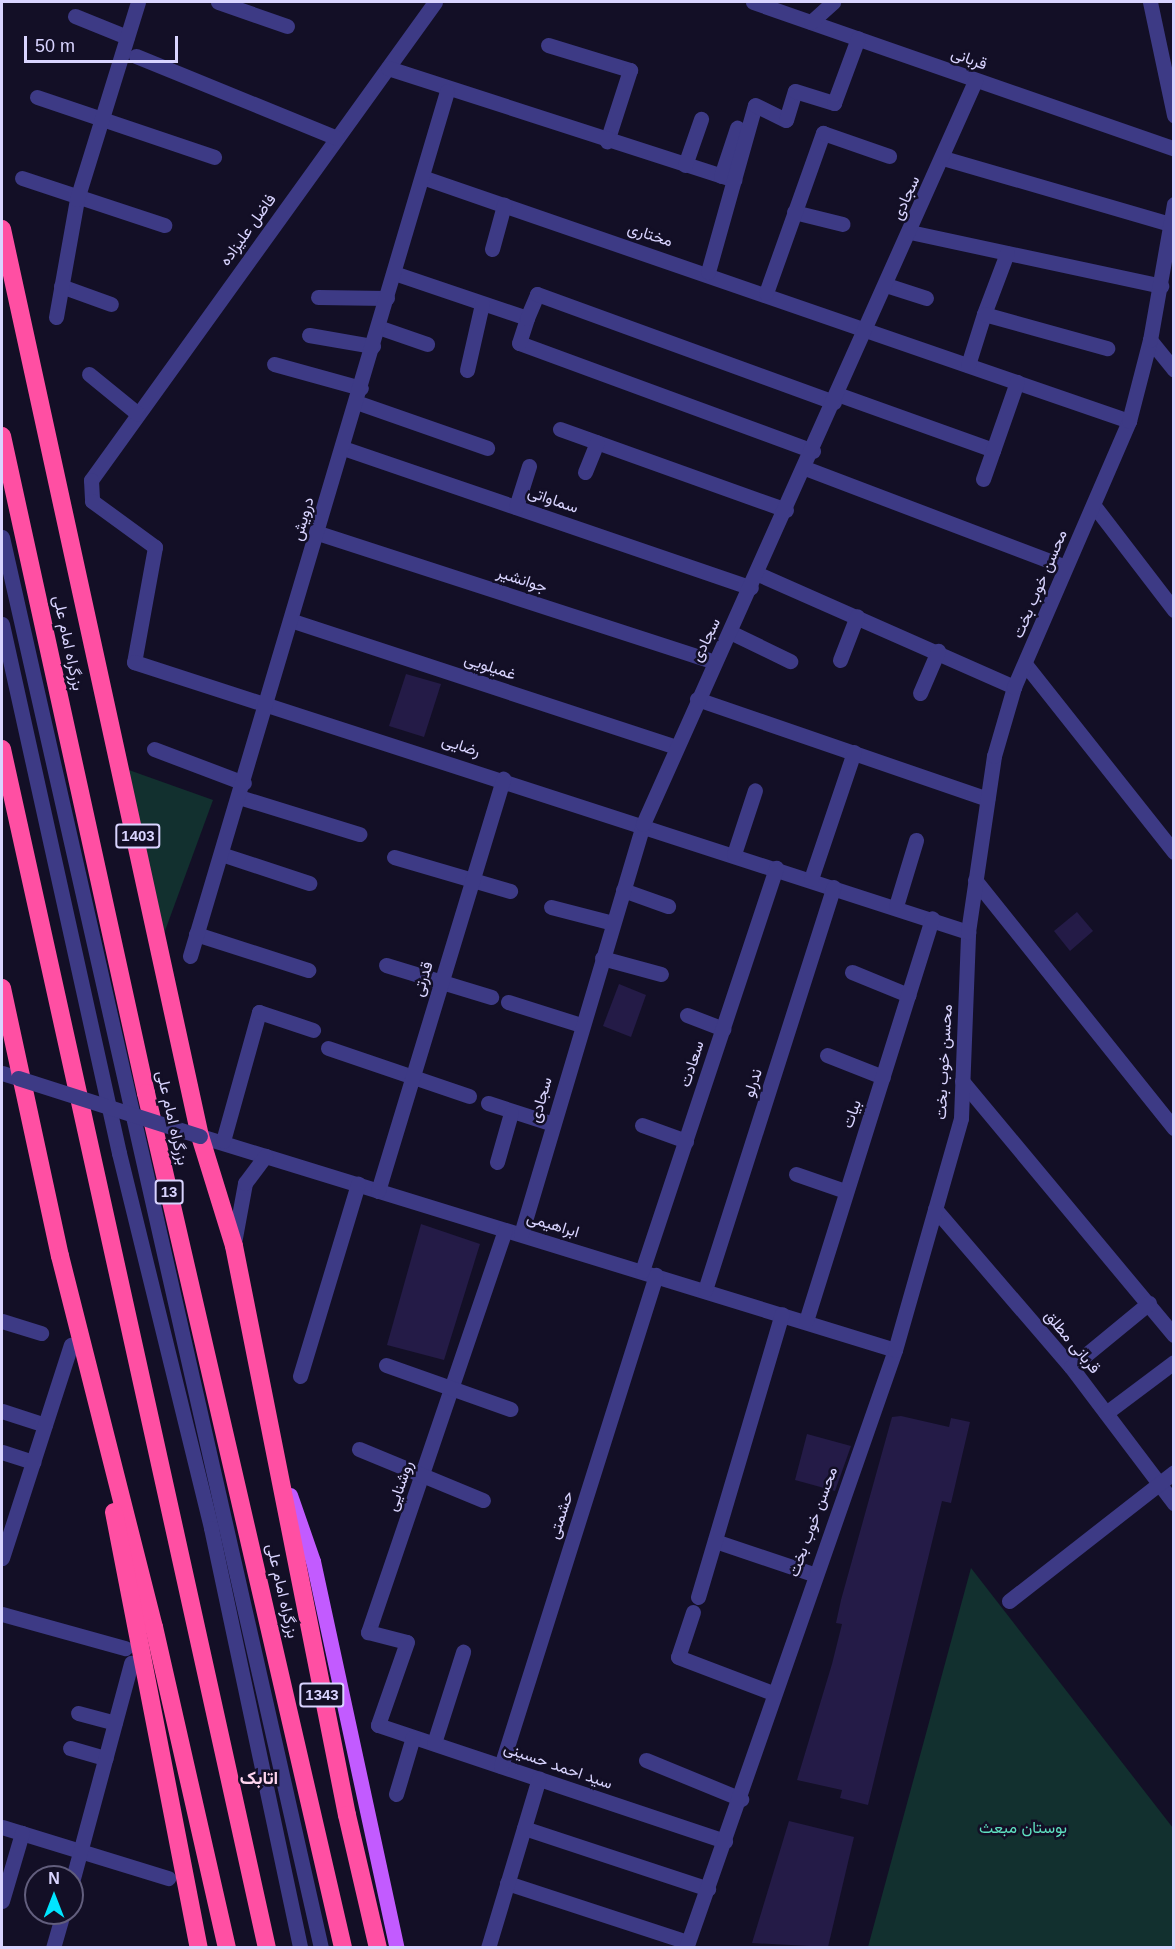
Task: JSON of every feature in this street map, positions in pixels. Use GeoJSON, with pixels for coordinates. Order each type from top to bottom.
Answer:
{"type":"FeatureCollection","features":[{"type":"Feature","properties":{"kind":"highway","name":"1403"},"geometry":{"type":"LineString","coordinates":[[2,229],[200,1136],[234,1246],[271,1442]]}},
{"type":"Feature","properties":{"kind":"highway","name":"بزرگراه امام علی"},"geometry":{"type":"LineString","coordinates":[[2,435],[146,1093],[343,1947]]}},
{"type":"Feature","properties":{"kind":"highway"},"geometry":{"type":"LineString","coordinates":[[2,749],[267,1947]]}},
{"type":"Feature","properties":{"kind":"highway"},"geometry":{"type":"LineString","coordinates":[[2,988],[10,1076],[154,1627],[227,1947]]}},
{"type":"Feature","properties":{"kind":"highway","name":"1343"},"geometry":{"type":"LineString","coordinates":[[271,1442],[378,1947]]}},
{"type":"Feature","properties":{"kind":"highway"},"geometry":{"type":"LineString","coordinates":[[106,1450],[119,1560],[199,1947]]}},
{"type":"Feature","properties":{"kind":"main road"},"geometry":{"type":"LineString","coordinates":[[271,1442],[313,1561],[397,1947]]}},
{"type":"Feature","properties":{"kind":"street"},"geometry":{"type":"LineString","coordinates":[[56,317],[77,199],[138,2]]}},
{"type":"Feature","properties":{"kind":"street"},"geometry":{"type":"LineString","coordinates":[[218,2],[287,26]]}},
{"type":"Feature","properties":{"kind":"street","name":"فاضل علیزاده"},"geometry":{"type":"LineString","coordinates":[[154,547],[92,501],[91,480],[435,2]]}},
{"type":"Feature","properties":{"kind":"street"},"geometry":{"type":"LineString","coordinates":[[812,22],[833,2]]}},
{"type":"Feature","properties":{"kind":"street"},"geometry":{"type":"LineString","coordinates":[[1150,2],[1173,115]]}},
{"type":"Feature","properties":{"kind":"street","name":"قربانی"},"geometry":{"type":"LineString","coordinates":[[759,3],[1173,149]]}},
{"type":"Feature","properties":{"kind":"street"},"geometry":{"type":"LineString","coordinates":[[75,16],[127,37]]}},
{"type":"Feature","properties":{"kind":"street"},"geometry":{"type":"LineString","coordinates":[[727,178],[755,105],[786,120],[795,91],[834,103],[858,38]]}},
{"type":"Feature","properties":{"kind":"street"},"geometry":{"type":"LineString","coordinates":[[548,45],[630,70],[607,141]]}},
{"type":"Feature","properties":{"kind":"street"},"geometry":{"type":"LineString","coordinates":[[136,56],[337,138]]}},
{"type":"Feature","properties":{"kind":"street"},"geometry":{"type":"LineString","coordinates":[[388,68],[447,91],[727,178]]}},
{"type":"Feature","properties":{"kind":"street","name":"سجادی"},"geometry":{"type":"LineString","coordinates":[[513,1232],[553,1124],[643,824],[697,699],[751,588],[813,451],[975,81]]}},
{"type":"Feature","properties":{"kind":"street","name":"درویش"},"geometry":{"type":"LineString","coordinates":[[190,956],[268,703],[447,91]]}},
{"type":"Feature","properties":{"kind":"street"},"geometry":{"type":"LineString","coordinates":[[37,98],[214,157]]}},
{"type":"Feature","properties":{"kind":"street"},"geometry":{"type":"LineString","coordinates":[[685,165],[701,119]]}},
{"type":"Feature","properties":{"kind":"street"},"geometry":{"type":"LineString","coordinates":[[708,272],[737,128]]}},
{"type":"Feature","properties":{"kind":"street"},"geometry":{"type":"LineString","coordinates":[[766,293],[823,133],[889,156]]}},
{"type":"Feature","properties":{"kind":"street"},"geometry":{"type":"LineString","coordinates":[[943,158],[1172,227]]}},
{"type":"Feature","properties":{"kind":"street","name":"مختاری"},"geometry":{"type":"LineString","coordinates":[[422,177],[708,272],[865,330],[1129,421]]}},
{"type":"Feature","properties":{"kind":"street"},"geometry":{"type":"LineString","coordinates":[[22,178],[77,199],[164,225]]}},
{"type":"Feature","properties":{"kind":"street","name":"محسن خوب بخت"},"geometry":{"type":"LineString","coordinates":[[687,1945],[741,1799],[773,1693],[813,1574],[895,1350],[961,1118],[968,932],[987,799],[1014,687],[1063,566],[1095,507],[1129,421],[1161,286],[1172,227],[1173,204]]}},
{"type":"Feature","properties":{"kind":"street"},"geometry":{"type":"LineString","coordinates":[[492,249],[504,205]]}},
{"type":"Feature","properties":{"kind":"street"},"geometry":{"type":"LineString","coordinates":[[794,212],[843,224]]}},
{"type":"Feature","properties":{"kind":"street"},"geometry":{"type":"LineString","coordinates":[[910,232],[1161,286]]}},
{"type":"Feature","properties":{"kind":"street"},"geometry":{"type":"LineString","coordinates":[[968,365],[1007,253]]}},
{"type":"Feature","properties":{"kind":"street"},"geometry":{"type":"LineString","coordinates":[[394,273],[527,318]]}},
{"type":"Feature","properties":{"kind":"street"},"geometry":{"type":"LineString","coordinates":[[886,285],[926,298]]}},
{"type":"Feature","properties":{"kind":"street"},"geometry":{"type":"LineString","coordinates":[[62,286],[111,304]]}},
{"type":"Feature","properties":{"kind":"street"},"geometry":{"type":"LineString","coordinates":[[813,451],[519,343],[537,294],[835,398],[993,450]]}},
{"type":"Feature","properties":{"kind":"street"},"geometry":{"type":"LineString","coordinates":[[318,297],[387,298]]}},
{"type":"Feature","properties":{"kind":"street"},"geometry":{"type":"LineString","coordinates":[[467,370],[482,304]]}},
{"type":"Feature","properties":{"kind":"street"},"geometry":{"type":"LineString","coordinates":[[984,314],[1107,348]]}},
{"type":"Feature","properties":{"kind":"street"},"geometry":{"type":"LineString","coordinates":[[378,327],[427,344]]}},
{"type":"Feature","properties":{"kind":"street"},"geometry":{"type":"LineString","coordinates":[[309,335],[372,346]]}},
{"type":"Feature","properties":{"kind":"street"},"geometry":{"type":"LineString","coordinates":[[1150,340],[1173,370]]}},
{"type":"Feature","properties":{"kind":"street"},"geometry":{"type":"LineString","coordinates":[[274,364],[358,395],[487,448]]}},
{"type":"Feature","properties":{"kind":"street"},"geometry":{"type":"LineString","coordinates":[[89,374],[138,414]]}},
{"type":"Feature","properties":{"kind":"street"},"geometry":{"type":"LineString","coordinates":[[983,479],[1017,382]]}},
{"type":"Feature","properties":{"kind":"street"},"geometry":{"type":"LineString","coordinates":[[560,429],[786,510]]}},
{"type":"Feature","properties":{"kind":"street"},"geometry":{"type":"LineString","coordinates":[[585,472],[597,442]]}},
{"type":"Feature","properties":{"kind":"street","name":"سماواتی"},"geometry":{"type":"LineString","coordinates":[[343,447],[751,588]]}},
{"type":"Feature","properties":{"kind":"street"},"geometry":{"type":"LineString","coordinates":[[516,507],[529,466]]}},
{"type":"Feature","properties":{"kind":"street"},"geometry":{"type":"LineString","coordinates":[[805,468],[1063,566]]}},
{"type":"Feature","properties":{"kind":"street"},"geometry":{"type":"LineString","coordinates":[[1095,507],[1173,610]]}},
{"type":"Feature","properties":{"kind":"street","name":"جوانشیر"},"geometry":{"type":"LineString","coordinates":[[318,532],[715,662]]}},
{"type":"Feature","properties":{"kind":"street"},"geometry":{"type":"LineString","coordinates":[[2,537],[321,1947]]}},
{"type":"Feature","properties":{"kind":"street","name":"رضایی"},"geometry":{"type":"LineString","coordinates":[[154,547],[135,662],[896,906],[968,932]]}},
{"type":"Feature","properties":{"kind":"street"},"geometry":{"type":"LineString","coordinates":[[758,573],[938,651],[1014,687]]}},
{"type":"Feature","properties":{"kind":"street"},"geometry":{"type":"LineString","coordinates":[[840,660],[857,616]]}},
{"type":"Feature","properties":{"kind":"street","name":"غمیلویی"},"geometry":{"type":"LineString","coordinates":[[292,621],[676,747]]}},
{"type":"Feature","properties":{"kind":"street"},"geometry":{"type":"LineString","coordinates":[[2,624],[119,1153],[211,1528],[300,1947]]}},
{"type":"Feature","properties":{"kind":"street"},"geometry":{"type":"LineString","coordinates":[[730,632],[790,661]]}},
{"type":"Feature","properties":{"kind":"street"},"geometry":{"type":"LineString","coordinates":[[920,693],[938,651]]}},
{"type":"Feature","properties":{"kind":"street"},"geometry":{"type":"LineString","coordinates":[[1025,664],[1173,852]]}},
{"type":"Feature","properties":{"kind":"street"},"geometry":{"type":"LineString","coordinates":[[697,699],[987,799]]}},
{"type":"Feature","properties":{"kind":"street"},"geometry":{"type":"LineString","coordinates":[[154,749],[242,790],[359,834]]}},
{"type":"Feature","properties":{"kind":"street"},"geometry":{"type":"LineString","coordinates":[[811,879],[854,752]]}},
{"type":"Feature","properties":{"kind":"street","name":"قدرتی"},"geometry":{"type":"LineString","coordinates":[[378,1191],[411,1076],[503,779]]}},
{"type":"Feature","properties":{"kind":"street"},"geometry":{"type":"LineString","coordinates":[[734,854],[755,790]]}},
{"type":"Feature","properties":{"kind":"street"},"geometry":{"type":"LineString","coordinates":[[896,906],[916,840]]}},
{"type":"Feature","properties":{"kind":"street"},"geometry":{"type":"LineString","coordinates":[[221,854],[309,883]]}},
{"type":"Feature","properties":{"kind":"street"},"geometry":{"type":"LineString","coordinates":[[394,857],[510,891]]}},
{"type":"Feature","properties":{"kind":"street","name":"سعادت"},"geometry":{"type":"LineString","coordinates":[[649,1273],[686,1141],[776,868]]}},
{"type":"Feature","properties":{"kind":"street"},"geometry":{"type":"LineString","coordinates":[[975,880],[1173,1128]]}},
{"type":"Feature","properties":{"kind":"street","name":"ندرلو"},"geometry":{"type":"LineString","coordinates":[[705,1290],[834,887]]}},
{"type":"Feature","properties":{"kind":"street"},"geometry":{"type":"LineString","coordinates":[[622,890],[668,906]]}},
{"type":"Feature","properties":{"kind":"street"},"geometry":{"type":"LineString","coordinates":[[551,907],[613,923]]}},
{"type":"Feature","properties":{"kind":"street","name":"بیات"},"geometry":{"type":"LineString","coordinates":[[806,1321],[932,918]]}},
{"type":"Feature","properties":{"kind":"street"},"geometry":{"type":"LineString","coordinates":[[196,934],[308,970]]}},
{"type":"Feature","properties":{"kind":"street"},"geometry":{"type":"LineString","coordinates":[[602,958],[661,974]]}},
{"type":"Feature","properties":{"kind":"street"},"geometry":{"type":"LineString","coordinates":[[386,965],[491,997]]}},
{"type":"Feature","properties":{"kind":"street"},"geometry":{"type":"LineString","coordinates":[[852,972],[909,995]]}},
{"type":"Feature","properties":{"kind":"street"},"geometry":{"type":"LineString","coordinates":[[508,1002],[581,1025]]}},
{"type":"Feature","properties":{"kind":"street"},"geometry":{"type":"LineString","coordinates":[[223,1141],[259,1012],[313,1030]]}},
{"type":"Feature","properties":{"kind":"street"},"geometry":{"type":"LineString","coordinates":[[687,1015],[723,1029]]}},
{"type":"Feature","properties":{"kind":"street"},"geometry":{"type":"LineString","coordinates":[[328,1048],[470,1096]]}},
{"type":"Feature","properties":{"kind":"street"},"geometry":{"type":"LineString","coordinates":[[827,1055],[883,1077]]}},
{"type":"Feature","properties":{"kind":"street","name":"ابراهیمی"},"geometry":{"type":"LineString","coordinates":[[10,1076],[895,1350]]}},
{"type":"Feature","properties":{"kind":"street"},"geometry":{"type":"LineString","coordinates":[[962,1081],[1149,1303],[1173,1335]]}},
{"type":"Feature","properties":{"kind":"street"},"geometry":{"type":"LineString","coordinates":[[488,1104],[511,1113],[553,1124]]}},
{"type":"Feature","properties":{"kind":"street"},"geometry":{"type":"LineString","coordinates":[[496,1162],[511,1113]]}},
{"type":"Feature","properties":{"kind":"street"},"geometry":{"type":"LineString","coordinates":[[642,1125],[686,1141]]}},
{"type":"Feature","properties":{"kind":"street"},"geometry":{"type":"LineString","coordinates":[[234,1246],[244,1183],[265,1156]]}},
{"type":"Feature","properties":{"kind":"street"},"geometry":{"type":"LineString","coordinates":[[796,1174],[845,1191]]}},
{"type":"Feature","properties":{"kind":"street"},"geometry":{"type":"LineString","coordinates":[[300,1376],[358,1184]]}},
{"type":"Feature","properties":{"kind":"street","name":"قربانی مطلق"},"geometry":{"type":"LineString","coordinates":[[935,1209],[1071,1367],[1173,1503]]}},
{"type":"Feature","properties":{"kind":"street","name":"روشنایی"},"geometry":{"type":"LineString","coordinates":[[378,1725],[407,1642],[368,1632],[452,1389],[513,1232]]}},
{"type":"Feature","properties":{"kind":"street","name":"حشمتی"},"geometry":{"type":"LineString","coordinates":[[501,1766],[649,1273]]}},
{"type":"Feature","properties":{"kind":"street"},"geometry":{"type":"LineString","coordinates":[[1071,1367],[1149,1303]]}},
{"type":"Feature","properties":{"kind":"street"},"geometry":{"type":"LineString","coordinates":[[773,1693],[678,1657],[696,1604],[782,1314]]}},
{"type":"Feature","properties":{"kind":"street"},"geometry":{"type":"LineString","coordinates":[[2,1321],[40,1333]]}},
{"type":"Feature","properties":{"kind":"street"},"geometry":{"type":"LineString","coordinates":[[2,1558],[72,1345]]}},
{"type":"Feature","properties":{"kind":"street"},"geometry":{"type":"LineString","coordinates":[[1106,1413],[1173,1362]]}},
{"type":"Feature","properties":{"kind":"street"},"geometry":{"type":"LineString","coordinates":[[386,1365],[510,1409]]}},
{"type":"Feature","properties":{"kind":"street"},"geometry":{"type":"LineString","coordinates":[[2,1411],[45,1425]]}},
{"type":"Feature","properties":{"kind":"street"},"geometry":{"type":"LineString","coordinates":[[359,1449],[483,1500]]}},
{"type":"Feature","properties":{"kind":"street"},"geometry":{"type":"LineString","coordinates":[[2,1452],[33,1462]]}},
{"type":"Feature","properties":{"kind":"street"},"geometry":{"type":"LineString","coordinates":[[1009,1601],[1173,1472]]}},
{"type":"Feature","properties":{"kind":"street"},"geometry":{"type":"LineString","coordinates":[[715,1541],[813,1574]]}},
{"type":"Feature","properties":{"kind":"street"},"geometry":{"type":"LineString","coordinates":[[2,1614],[128,1656],[115,1723],[77,1865]]}},
{"type":"Feature","properties":{"kind":"street"},"geometry":{"type":"LineString","coordinates":[[434,1743],[463,1652]]}},
{"type":"Feature","properties":{"kind":"street"},"geometry":{"type":"LineString","coordinates":[[78,1713],[115,1723]]}},
{"type":"Feature","properties":{"kind":"street","name":"سید احمد حسینی"},"geometry":{"type":"LineString","coordinates":[[378,1725],[725,1841]]}},
{"type":"Feature","properties":{"kind":"street"},"geometry":{"type":"LineString","coordinates":[[396,1794],[413,1737]]}},
{"type":"Feature","properties":{"kind":"street"},"geometry":{"type":"LineString","coordinates":[[70,1748],[106,1758]]}},
{"type":"Feature","properties":{"kind":"street"},"geometry":{"type":"LineString","coordinates":[[646,1760],[741,1799]]}},
{"type":"Feature","properties":{"kind":"street"},"geometry":{"type":"LineString","coordinates":[[488,1947],[539,1778]]}},
{"type":"Feature","properties":{"kind":"street"},"geometry":{"type":"LineString","coordinates":[[2,1827],[168,1878]]}},
{"type":"Feature","properties":{"kind":"street"},"geometry":{"type":"LineString","coordinates":[[524,1828],[708,1888]]}},
{"type":"Feature","properties":{"kind":"street"},"geometry":{"type":"LineString","coordinates":[[2,1901],[22,1833]]}},
{"type":"Feature","properties":{"kind":"street"},"geometry":{"type":"LineString","coordinates":[[507,1883],[687,1945]]}},
{"type":"Feature","properties":{"kind":"street"},"geometry":{"type":"LineString","coordinates":[[53,1947],[59,1925]]}},
{"type":"Feature","properties":{"kind":"green space"},"geometry":{"type":"Polygon","coordinates":[[[126,769],[213,800],[162,939],[126,769]]]}},
{"type":"Feature","properties":{"kind":"green space","name":"بوستان مبعث"},"geometry":{"type":"Polygon","coordinates":[[[971,1568],[1173,1828],[1173,1947],[868,1947],[971,1568]]]}},
{"type":"Feature","properties":{"kind":"building"},"geometry":{"type":"Polygon","coordinates":[[[406,674],[441,684],[424,737],[389,726],[406,674]]]}},
{"type":"Feature","properties":{"kind":"building"},"geometry":{"type":"Polygon","coordinates":[[[1077,912],[1093,931],[1070,951],[1054,931],[1077,912]]]}},
{"type":"Feature","properties":{"kind":"building"},"geometry":{"type":"Polygon","coordinates":[[[619,984],[646,995],[631,1037],[603,1026],[619,984]]]}},
{"type":"Feature","properties":{"kind":"building"},"geometry":{"type":"Polygon","coordinates":[[[421,1224],[480,1244],[444,1360],[387,1345],[421,1224]]]}},
{"type":"Feature","properties":{"kind":"building"},"geometry":{"type":"Polygon","coordinates":[[[901,1416],[949,1427],[951,1418],[970,1422],[951,1503],[942,1501],[868,1805],[840,1798],[842,1790],[797,1780],[832,1664],[842,1624],[836,1623],[841,1600],[892,1417],[901,1416]]]}},
{"type":"Feature","properties":{"kind":"building"},"geometry":{"type":"Polygon","coordinates":[[[807,1434],[851,1446],[835,1491],[795,1480],[807,1434]]]}},
{"type":"Feature","properties":{"kind":"building"},"geometry":{"type":"Polygon","coordinates":[[[789,1821],[854,1837],[828,1947],[752,1943],[789,1821]]]}},
{"type":"Feature","properties":{"kind":"district","name":"اتابک"},"geometry":{"type":"Point","coordinates":[259,1778]}}]}
